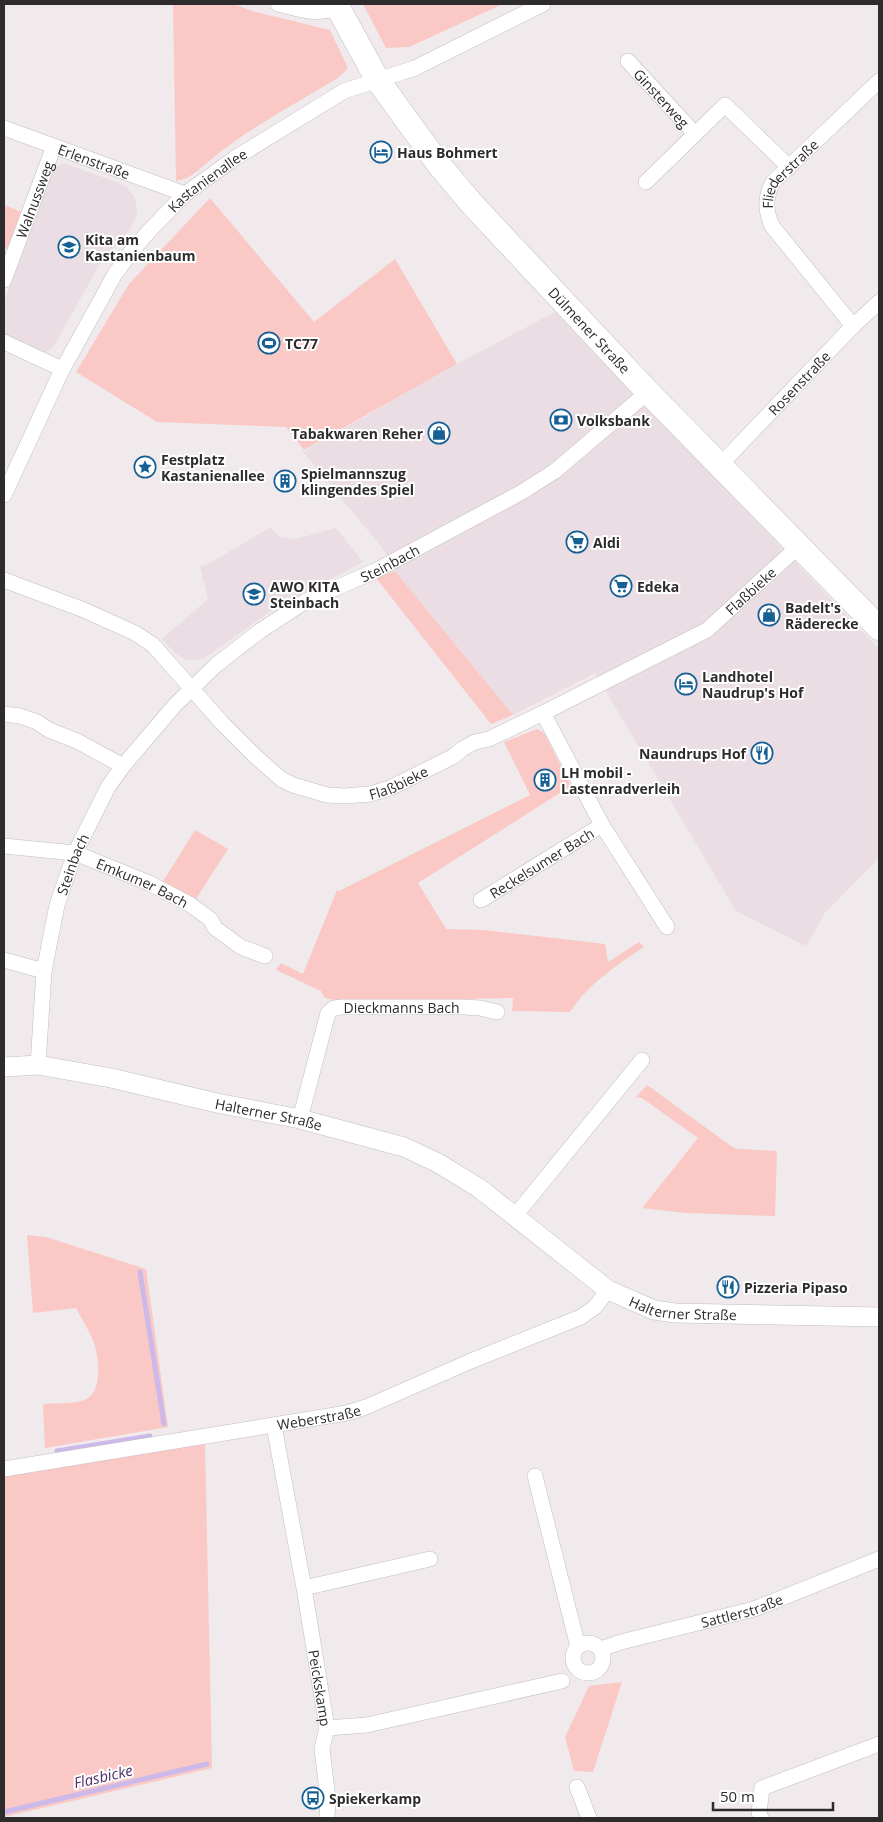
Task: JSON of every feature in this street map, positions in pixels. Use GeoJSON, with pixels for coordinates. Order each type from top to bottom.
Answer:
{"type":"FeatureCollection","features":[{"type":"Feature","properties":{"kind":"main road","name":"Dülmener Straße"},"geometry":{"type":"LineString","coordinates":[[337,6],[377,79],[440,166],[472,204],[648,392],[879,628]]}},
{"type":"Feature","properties":{"kind":"street"},"geometry":{"type":"LineString","coordinates":[[278,4],[310,12],[325,12],[337,6]]}},
{"type":"Feature","properties":{"kind":"street","name":"Kastanienallee"},"geometry":{"type":"LineString","coordinates":[[4,494],[62,369],[115,274],[150,230],[185,194],[235,158],[344,91],[415,68],[543,4]]}},
{"type":"Feature","properties":{"kind":"street","name":"Ginsterweg"},"geometry":{"type":"LineString","coordinates":[[628,61],[695,134]]}},
{"type":"Feature","properties":{"kind":"street","name":"Fliederstraße"},"geometry":{"type":"LineString","coordinates":[[854,326],[772,226],[768,216],[766,199],[773,182],[879,81]]}},
{"type":"Feature","properties":{"kind":"street","name":"Ginsterweg"},"geometry":{"type":"LineString","coordinates":[[646,182],[725,105],[789,167]]}},
{"type":"Feature","properties":{"kind":"street","name":"Erlenstraße"},"geometry":{"type":"LineString","coordinates":[[4,128],[185,194]]}},
{"type":"Feature","properties":{"kind":"street","name":"Walnussweg"},"geometry":{"type":"LineString","coordinates":[[4,280],[54,146]]}},
{"type":"Feature","properties":{"kind":"street","name":"Rosenstraße"},"geometry":{"type":"LineString","coordinates":[[720,465],[879,302]]}},
{"type":"Feature","properties":{"kind":"street"},"geometry":{"type":"LineString","coordinates":[[4,342],[62,369]]}},
{"type":"Feature","properties":{"kind":"street","name":"Steinbach"},"geometry":{"type":"LineString","coordinates":[[38,1066],[44,971],[57,905],[75,854],[108,787],[123,766],[175,705],[216,665],[241,645],[306,601],[375,571],[522,492],[555,471],[648,392]]}},
{"type":"Feature","properties":{"kind":"street","name":"Flaßbieke"},"geometry":{"type":"LineString","coordinates":[[4,580],[84,610],[135,632],[153,645],[248,749],[281,778],[310,791],[344,796],[370,794],[390,788],[454,756],[475,742],[488,739],[543,713],[707,630],[799,546]]}},
{"type":"Feature","properties":{"kind":"street","name":"Reckelsumer Bach"},"geometry":{"type":"LineString","coordinates":[[543,713],[602,825],[667,927]]}},
{"type":"Feature","properties":{"kind":"street"},"geometry":{"type":"LineString","coordinates":[[4,714],[20,716],[37,722],[49,730],[77,741],[123,766]]}},
{"type":"Feature","properties":{"kind":"street","name":"Reckelsumer Bach"},"geometry":{"type":"LineString","coordinates":[[481,900],[602,825]]}},
{"type":"Feature","properties":{"kind":"street","name":"Emkumer Bach"},"geometry":{"type":"LineString","coordinates":[[4,846],[75,854],[149,883],[191,905],[210,919],[216,928],[241,948],[265,956]]}},
{"type":"Feature","properties":{"kind":"street"},"geometry":{"type":"LineString","coordinates":[[4,960],[44,971]]}},
{"type":"Feature","properties":{"kind":"street","name":"Dieckmanns Bach"},"geometry":{"type":"LineString","coordinates":[[300,1119],[330,1010],[342,1007],[464,1007],[496,1012]]}},
{"type":"Feature","properties":{"kind":"street"},"geometry":{"type":"LineString","coordinates":[[514,1217],[642,1060]]}},
{"type":"Feature","properties":{"kind":"street","name":"Halterner Straße"},"geometry":{"type":"LineString","coordinates":[[4,1067],[38,1066],[112,1078],[217,1103],[300,1119],[404,1147],[422,1154],[479,1188],[608,1290],[654,1310],[675,1313],[879,1317]]}},
{"type":"Feature","properties":{"kind":"street","name":"Weberstraße"},"geometry":{"type":"LineString","coordinates":[[4,1469],[347,1413],[366,1407],[470,1361],[581,1317],[595,1307],[608,1290]]}},
{"type":"Feature","properties":{"kind":"street","name":"Peickskamp"},"geometry":{"type":"LineString","coordinates":[[274,1426],[304,1588],[327,1728],[322,1750],[328,1799],[327,1818]]}},
{"type":"Feature","properties":{"kind":"street"},"geometry":{"type":"LineString","coordinates":[[535,1476],[578,1647],[573,1655],[574,1664],[579,1671],[588,1674],[596,1672],[602,1666],[604,1657],[601,1649]]}},
{"type":"Feature","properties":{"kind":"street"},"geometry":{"type":"LineString","coordinates":[[304,1588],[430,1559]]}},
{"type":"Feature","properties":{"kind":"street","name":"Sattlerstraße"},"geometry":{"type":"LineString","coordinates":[[578,1647],[585,1643],[594,1644],[601,1649],[621,1642],[754,1609],[879,1559]]}},
{"type":"Feature","properties":{"kind":"street"},"geometry":{"type":"LineString","coordinates":[[327,1728],[368,1725],[562,1681]]}},
{"type":"Feature","properties":{"kind":"street"},"geometry":{"type":"LineString","coordinates":[[761,1818],[759,1812],[762,1788],[879,1744]]}},
{"type":"Feature","properties":{"kind":"street"},"geometry":{"type":"LineString","coordinates":[[577,1788],[589,1818]]}},
{"type":"Feature","properties":{"kind":"shaded area"},"geometry":{"type":"Polygon","coordinates":[[[173,4],[234,4],[252,11],[330,30],[348,68],[338,78],[244,135],[192,175],[176,181],[173,4]]]}},
{"type":"Feature","properties":{"kind":"shaded area"},"geometry":{"type":"Polygon","coordinates":[[[363,4],[503,4],[409,47],[386,48],[363,4]]]}},
{"type":"Feature","properties":{"kind":"shaded area","name":"Kita am Kastanienbaum"},"geometry":{"type":"Polygon","coordinates":[[[63,163],[122,184],[128,188],[136,200],[137,215],[131,228],[98,267],[54,346],[46,352],[40,353],[4,336],[4,302],[53,168],[63,163]]]}},
{"type":"Feature","properties":{"kind":"shaded area","name":"TC77"},"geometry":{"type":"Polygon","coordinates":[[[210,198],[314,322],[395,259],[457,364],[304,450],[286,427],[157,422],[76,372],[129,284],[210,198]]]}},
{"type":"Feature","properties":{"kind":"shaded area"},"geometry":{"type":"Polygon","coordinates":[[[4,205],[22,212],[8,249],[4,248],[4,205]]]}},
{"type":"Feature","properties":{"kind":"shaded area"},"geometry":{"type":"Polygon","coordinates":[[[555,312],[879,649],[879,858],[825,913],[806,946],[736,911],[595,673],[513,715],[395,571],[384,550],[303,452],[457,364],[555,312]]]}},
{"type":"Feature","properties":{"kind":"shaded area","name":"AWO KITA Steinbach"},"geometry":{"type":"Polygon","coordinates":[[[271,527],[281,537],[296,539],[336,528],[363,562],[274,609],[204,658],[186,660],[175,653],[162,639],[208,599],[200,566],[208,564],[271,527]]]}},
{"type":"Feature","properties":{"kind":"shaded area"},"geometry":{"type":"Polygon","coordinates":[[[395,571],[513,715],[491,724],[376,578],[395,571]]]}},
{"type":"Feature","properties":{"kind":"shaded area"},"geometry":{"type":"Polygon","coordinates":[[[537,729],[544,733],[571,786],[418,883],[446,929],[483,930],[605,944],[608,962],[639,942],[644,947],[613,968],[594,984],[570,1012],[512,1011],[513,998],[336,1002],[335,1000],[325,998],[321,991],[276,970],[281,963],[303,974],[337,890],[339,891],[530,795],[504,742],[537,729]]]}},
{"type":"Feature","properties":{"kind":"shaded area"},"geometry":{"type":"Polygon","coordinates":[[[195,830],[228,849],[194,902],[162,883],[195,830]]]}},
{"type":"Feature","properties":{"kind":"shaded area"},"geometry":{"type":"Polygon","coordinates":[[[647,1085],[731,1146],[737,1149],[777,1151],[775,1216],[686,1213],[642,1208],[698,1138],[642,1098],[636,1097],[647,1085]]]}},
{"type":"Feature","properties":{"kind":"shaded area"},"geometry":{"type":"Polygon","coordinates":[[[27,1235],[46,1237],[146,1269],[168,1427],[45,1448],[43,1404],[77,1402],[89,1398],[98,1377],[98,1360],[89,1331],[76,1308],[33,1313],[27,1235]]]}},
{"type":"Feature","properties":{"kind":"shaded area"},"geometry":{"type":"Polygon","coordinates":[[[205,1444],[212,1768],[4,1817],[4,1476],[205,1444]]]}},
{"type":"Feature","properties":{"kind":"shaded area"},"geometry":{"type":"Polygon","coordinates":[[[622,1682],[593,1772],[574,1771],[565,1737],[589,1686],[622,1682]]]}},
{"type":"Feature","properties":{"kind":"waterway"},"geometry":{"type":"LineString","coordinates":[[140,1272],[164,1424]]}},
{"type":"Feature","properties":{"kind":"waterway"},"geometry":{"type":"LineString","coordinates":[[57,1451],[150,1436]]}},
{"type":"Feature","properties":{"kind":"waterway","name":"Flasbicke"},"geometry":{"type":"LineString","coordinates":[[4,1812],[207,1764]]}},
{"type":"Feature","properties":{"kind":"place","name":"Haus Bohmert"},"geometry":{"type":"Point","coordinates":[381,152]}},
{"type":"Feature","properties":{"kind":"place","name":"Kita am Kastanienbaum"},"geometry":{"type":"Point","coordinates":[69,247]}},
{"type":"Feature","properties":{"kind":"place","name":"TC77"},"geometry":{"type":"Point","coordinates":[269,343]}},
{"type":"Feature","properties":{"kind":"place","name":"Volksbank"},"geometry":{"type":"Point","coordinates":[561,420]}},
{"type":"Feature","properties":{"kind":"place","name":"Tabakwaren Reher"},"geometry":{"type":"Point","coordinates":[439,433]}},
{"type":"Feature","properties":{"kind":"place","name":"Festplatz Kastanienallee"},"geometry":{"type":"Point","coordinates":[145,467]}},
{"type":"Feature","properties":{"kind":"place","name":"Spielmannszug klingendes Spiel"},"geometry":{"type":"Point","coordinates":[285,481]}},
{"type":"Feature","properties":{"kind":"place","name":"Aldi"},"geometry":{"type":"Point","coordinates":[577,542]}},
{"type":"Feature","properties":{"kind":"place","name":"Edeka"},"geometry":{"type":"Point","coordinates":[621,586]}},
{"type":"Feature","properties":{"kind":"place","name":"AWO KITA Steinbach"},"geometry":{"type":"Point","coordinates":[254,594]}},
{"type":"Feature","properties":{"kind":"place","name":"Badelt's Räderecke"},"geometry":{"type":"Point","coordinates":[769,615]}},
{"type":"Feature","properties":{"kind":"place","name":"Landhotel Naudrup's Hof"},"geometry":{"type":"Point","coordinates":[686,684]}},
{"type":"Feature","properties":{"kind":"place","name":"Naundrups Hof"},"geometry":{"type":"Point","coordinates":[762,753]}},
{"type":"Feature","properties":{"kind":"place","name":"LH mobil - Lastenradverleih"},"geometry":{"type":"Point","coordinates":[545,780]}},
{"type":"Feature","properties":{"kind":"place","name":"Pizzeria Pipaso"},"geometry":{"type":"Point","coordinates":[728,1287]}},
{"type":"Feature","properties":{"kind":"place","name":"Spiekerkamp"},"geometry":{"type":"Point","coordinates":[313,1798]}}]}
